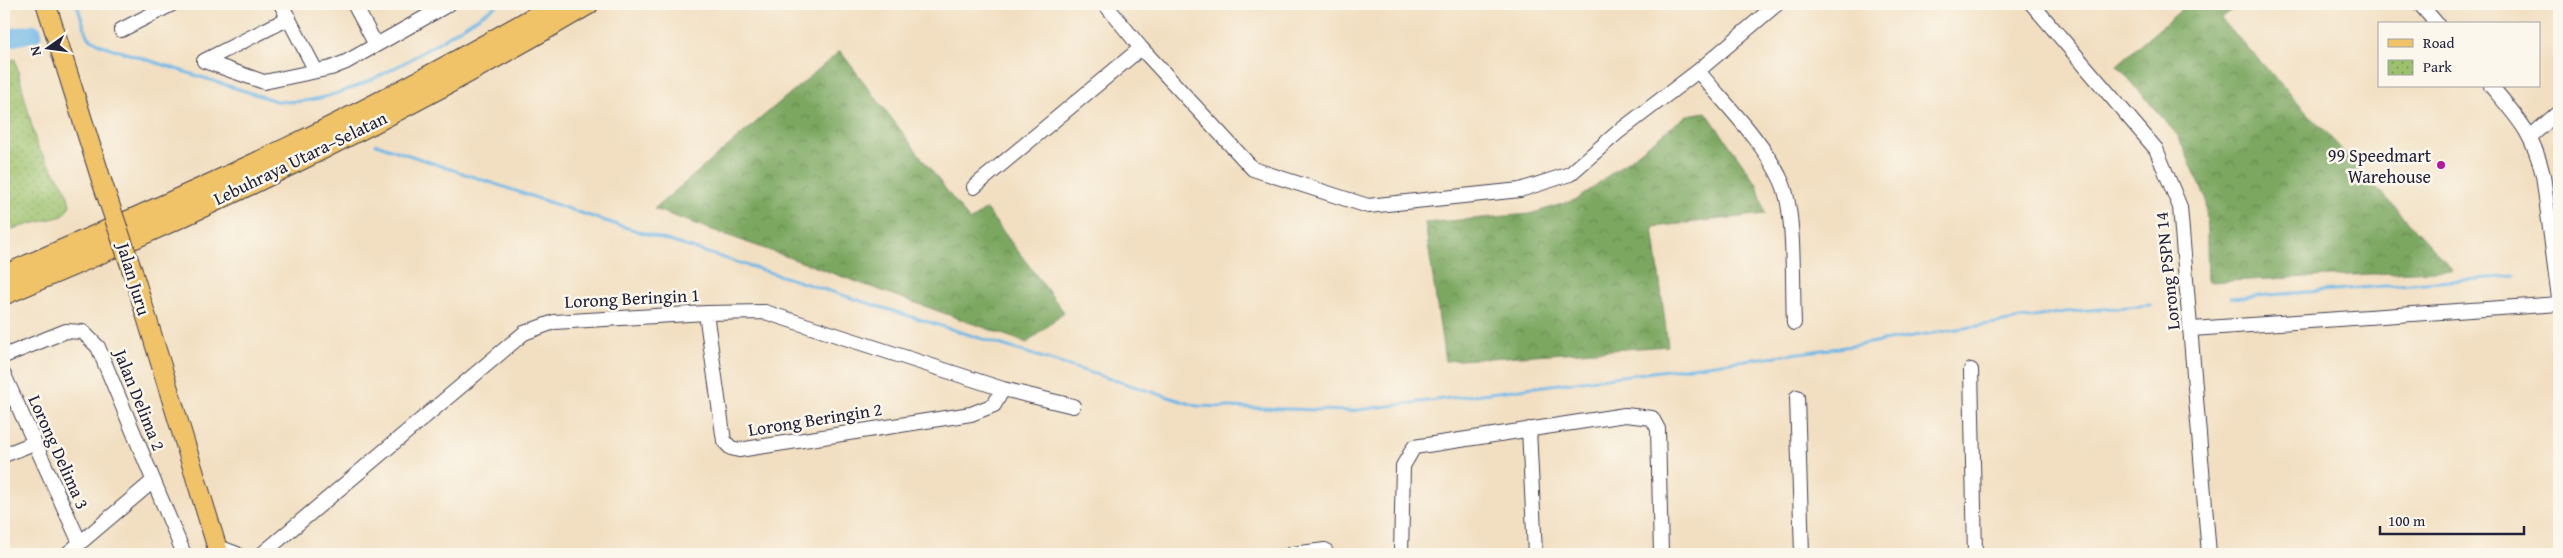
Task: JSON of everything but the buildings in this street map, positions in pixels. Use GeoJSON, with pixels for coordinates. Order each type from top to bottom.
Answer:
{"type":"FeatureCollection","features":[{"type":"Feature","properties":{"kind":"highway","name":"Lebuhraya Utara–Selatan"},"geometry":{"type":"LineString","coordinates":[[4,276],[138,218],[284,150],[408,87],[558,4]]}},
{"type":"Feature","properties":{"kind":"highway","name":"Lebuhraya Utara–Selatan"},"geometry":{"type":"LineString","coordinates":[[4,294],[149,231],[293,163],[463,75],[588,4]]}},
{"type":"Feature","properties":{"kind":"main road","name":"Jalan Juru"},"geometry":{"type":"LineString","coordinates":[[46,4],[132,273],[217,550]]}},
{"type":"Feature","properties":{"kind":"street"},"geometry":{"type":"LineString","coordinates":[[120,30],[172,4]]}},
{"type":"Feature","properties":{"kind":"street"},"geometry":{"type":"LineString","coordinates":[[281,4],[316,71]]}},
{"type":"Feature","properties":{"kind":"street"},"geometry":{"type":"LineString","coordinates":[[354,4],[376,45]]}},
{"type":"Feature","properties":{"kind":"street"},"geometry":{"type":"LineString","coordinates":[[1105,4],[1141,48],[1253,169],[1368,206],[1520,190],[1570,174],[1617,133],[1698,72],[1777,4]]}},
{"type":"Feature","properties":{"kind":"street","name":"Lorong PSPN 14"},"geometry":{"type":"LineString","coordinates":[[2032,4],[2156,149],[2180,206],[2192,329],[2209,554]]}},
{"type":"Feature","properties":{"kind":"street"},"geometry":{"type":"LineString","coordinates":[[2420,4],[2435,22]]}},
{"type":"Feature","properties":{"kind":"street"},"geometry":{"type":"LineString","coordinates":[[289,18],[204,61],[264,82],[316,71],[346,62],[441,6]]}},
{"type":"Feature","properties":{"kind":"street"},"geometry":{"type":"LineString","coordinates":[[974,187],[1141,48]]}},
{"type":"Feature","properties":{"kind":"street"},"geometry":{"type":"LineString","coordinates":[[1698,72],[1766,154],[1782,181],[1790,214],[1794,323]]}},
{"type":"Feature","properties":{"kind":"street"},"geometry":{"type":"LineString","coordinates":[[2493,88],[2531,136],[2543,175],[2559,298]]}},
{"type":"Feature","properties":{"kind":"street"},"geometry":{"type":"LineString","coordinates":[[2531,136],[2559,112]]}},
{"type":"Feature","properties":{"kind":"street"},"geometry":{"type":"LineString","coordinates":[[2192,329],[2559,304]]}},
{"type":"Feature","properties":{"kind":"street","name":"Lorong Beringin 1"},"geometry":{"type":"LineString","coordinates":[[262,554],[524,333],[554,322],[706,313],[765,312],[1003,389],[1073,406]]}},
{"type":"Feature","properties":{"kind":"street","name":"Lorong Beringin 2"},"geometry":{"type":"LineString","coordinates":[[706,313],[724,442],[731,448],[739,450],[971,414],[994,405],[1003,389]]}},
{"type":"Feature","properties":{"kind":"street","name":"Jalan Delima 2"},"geometry":{"type":"LineString","coordinates":[[4,356],[66,331],[82,332],[98,347],[184,554]]}},
{"type":"Feature","properties":{"kind":"street"},"geometry":{"type":"LineString","coordinates":[[1971,370],[1975,554]]}},
{"type":"Feature","properties":{"kind":"street","name":"Lorong Delima 3"},"geometry":{"type":"LineString","coordinates":[[4,376],[80,544]]}},
{"type":"Feature","properties":{"kind":"street"},"geometry":{"type":"LineString","coordinates":[[1797,398],[1802,554]]}},
{"type":"Feature","properties":{"kind":"street"},"geometry":{"type":"LineString","coordinates":[[1401,554],[1403,466],[1408,453],[1420,445],[1625,415],[1652,418],[1658,429],[1661,554]]}},
{"type":"Feature","properties":{"kind":"street"},"geometry":{"type":"LineString","coordinates":[[1529,429],[1535,554]]}},
{"type":"Feature","properties":{"kind":"street"},"geometry":{"type":"LineString","coordinates":[[4,455],[34,443]]}},
{"type":"Feature","properties":{"kind":"street"},"geometry":{"type":"LineString","coordinates":[[67,554],[153,481]]}},
{"type":"Feature","properties":{"kind":"street"},"geometry":{"type":"LineString","coordinates":[[217,550],[237,554]]}},
{"type":"Feature","properties":{"kind":"street"},"geometry":{"type":"LineString","coordinates":[[1292,554],[1325,550]]}},
{"type":"Feature","properties":{"kind":"green space"},"geometry":{"type":"Polygon","coordinates":[[[2188,4],[2238,4],[2221,19],[2453,270],[2208,282],[2206,198],[2178,136],[2117,65],[2188,4]]]}},
{"type":"Feature","properties":{"kind":"green space"},"geometry":{"type":"Polygon","coordinates":[[[840,51],[970,221],[986,209],[1064,312],[1027,343],[654,209],[840,51]]]}},
{"type":"Feature","properties":{"kind":"green space"},"geometry":{"type":"Polygon","coordinates":[[[15,59],[37,146],[66,189],[70,205],[63,216],[4,231],[4,62],[15,59]]]}},
{"type":"Feature","properties":{"kind":"green space"},"geometry":{"type":"Polygon","coordinates":[[[1706,112],[1757,184],[1765,214],[1653,227],[1668,346],[1445,361],[1425,223],[1530,214],[1578,199],[1687,115],[1706,112]]]}},
{"type":"Feature","properties":{"kind":"waterway"},"geometry":{"type":"LineString","coordinates":[[77,4],[87,36],[101,45],[276,101],[304,101],[333,95],[362,84],[421,53],[499,4]]}},
{"type":"Feature","properties":{"kind":"waterway"},"geometry":{"type":"LineString","coordinates":[[4,39],[33,33]]}},
{"type":"Feature","properties":{"kind":"waterway"},"geometry":{"type":"LineString","coordinates":[[376,144],[599,219],[1197,406],[1350,411],[1838,348],[2065,312],[2151,305]]}},
{"type":"Feature","properties":{"kind":"waterway"},"geometry":{"type":"LineString","coordinates":[[2230,298],[2516,276]]}},
{"type":"Feature","properties":{"kind":"place","name":"99 Speedmart Warehouse"},"geometry":{"type":"Point","coordinates":[2441,165]}}]}
